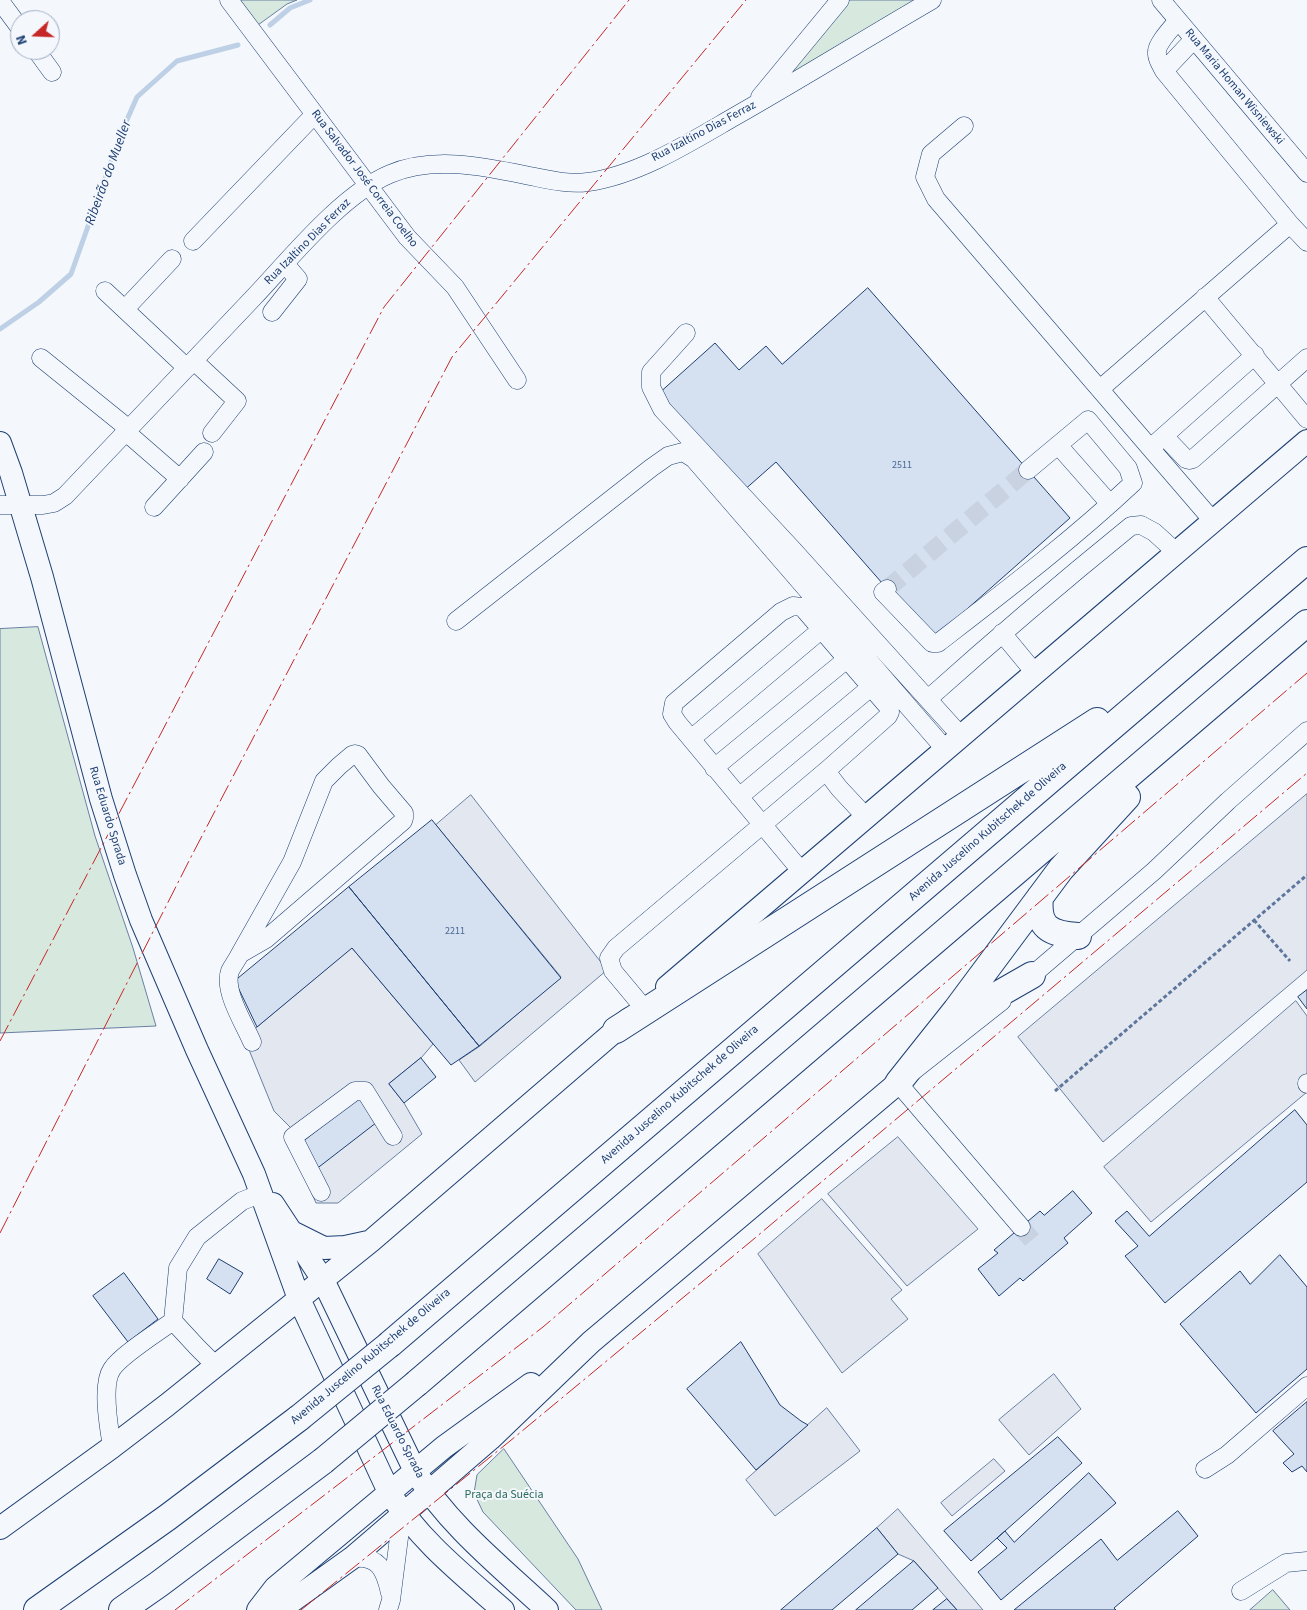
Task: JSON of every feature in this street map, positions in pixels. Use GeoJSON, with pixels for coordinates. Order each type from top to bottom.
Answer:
{"type":"FeatureCollection","features":[{"type":"Feature","properties":{"kind":"highway","name":"Avenida Juscelino Kubitschek de Oliveira"},"geometry":{"type":"LineString","coordinates":[[37,1610],[168,1517],[299,1418],[390,1344],[1307,560]]}},
{"type":"Feature","properties":{"kind":"highway"},"geometry":{"type":"LineString","coordinates":[[122,1610],[323,1461],[417,1384],[1307,624]]}},
{"type":"Feature","properties":{"kind":"highway"},"geometry":{"type":"LineString","coordinates":[[898,1083],[1082,844],[1134,790],[1307,632]]}},
{"type":"Feature","properties":{"kind":"highway"},"geometry":{"type":"LineString","coordinates":[[616,1030],[1182,667]]}},
{"type":"Feature","properties":{"kind":"highway"},"geometry":{"type":"LineString","coordinates":[[1040,897],[1038,912],[1043,922],[1052,931],[1064,935],[1078,936]]}},
{"type":"Feature","properties":{"kind":"highway"},"geometry":{"type":"LineString","coordinates":[[956,1010],[971,1008],[984,1003],[1032,975]]}},
{"type":"Feature","properties":{"kind":"main road"},"geometry":{"type":"LineString","coordinates":[[0,1528],[112,1446],[216,1366],[372,1241],[866,816],[1307,441]]}},
{"type":"Feature","properties":{"kind":"main road","name":"Rua Eduardo Sprada"},"geometry":{"type":"LineString","coordinates":[[0,444],[11,473],[10,506],[42,578],[101,798],[125,875],[185,1024],[257,1184],[299,1299],[389,1492],[402,1514],[429,1544],[503,1610]]}},
{"type":"Feature","properties":{"kind":"main road"},"geometry":{"type":"LineString","coordinates":[[278,1610],[352,1558],[490,1439],[592,1342],[898,1083]]}},
{"type":"Feature","properties":{"kind":"main road","name":"Rua Eduardo Sprada"},"geometry":{"type":"LineString","coordinates":[[257,1184],[292,1232],[323,1280],[415,1471],[428,1492],[452,1520],[547,1610]]}},
{"type":"Feature","properties":{"kind":"main road"},"geometry":{"type":"LineString","coordinates":[[292,1232],[324,1248],[345,1247],[372,1241]]}},
{"type":"Feature","properties":{"kind":"main road"},"geometry":{"type":"LineString","coordinates":[[258,1610],[275,1588],[444,1447],[592,1342]]}},
{"type":"Feature","properties":{"kind":"street","name":"Rua Salvador José Correia Coelho"},"geometry":{"type":"LineString","coordinates":[[229,0],[407,237],[455,287],[517,380]]}},
{"type":"Feature","properties":{"kind":"street"},"geometry":{"type":"LineString","coordinates":[[752,107],[840,0]]}},
{"type":"Feature","properties":{"kind":"street","name":"Rua Izaltino Dias Ferraz"},"geometry":{"type":"LineString","coordinates":[[10,506],[54,503],[65,496],[319,228],[368,186],[391,174],[411,168],[436,165],[483,167],[566,182],[588,182],[604,179],[639,167],[674,150],[752,107],[932,0]]}},
{"type":"Feature","properties":{"kind":"street","name":"Rua Maria Homan Wisniewski"},"geometry":{"type":"LineString","coordinates":[[1161,0],[1307,173]]}},
{"type":"Feature","properties":{"kind":"street"},"geometry":{"type":"LineString","coordinates":[[0,1],[10,14]]}},
{"type":"Feature","properties":{"kind":"street"},"geometry":{"type":"LineString","coordinates":[[1178,20],[1156,50],[1164,71],[1307,242]]}},
{"type":"Feature","properties":{"kind":"street"},"geometry":{"type":"LineString","coordinates":[[1164,71],[1194,39]]}},
{"type":"Feature","properties":{"kind":"street"},"geometry":{"type":"LineString","coordinates":[[43,60],[52,72]]}},
{"type":"Feature","properties":{"kind":"street"},"geometry":{"type":"LineString","coordinates":[[193,241],[315,114]]}},
{"type":"Feature","properties":{"kind":"street"},"geometry":{"type":"LineString","coordinates":[[964,126],[931,154],[925,176],[936,199],[1213,521]]}},
{"type":"Feature","properties":{"kind":"street"},"geometry":{"type":"LineString","coordinates":[[1100,389],[1290,224]]}},
{"type":"Feature","properties":{"kind":"street"},"geometry":{"type":"LineString","coordinates":[[125,309],[172,259]]}},
{"type":"Feature","properties":{"kind":"street"},"geometry":{"type":"LineString","coordinates":[[272,312],[298,279],[285,264]]}},
{"type":"Feature","properties":{"kind":"street"},"geometry":{"type":"LineString","coordinates":[[106,291],[190,364],[237,401],[212,433]]}},
{"type":"Feature","properties":{"kind":"street"},"geometry":{"type":"LineString","coordinates":[[1205,297],[1307,419]]}},
{"type":"Feature","properties":{"kind":"street"},"geometry":{"type":"LineString","coordinates":[[686,333],[651,372],[651,388],[662,409],[928,699],[953,743]]}},
{"type":"Feature","properties":{"kind":"street"},"geometry":{"type":"LineString","coordinates":[[1150,448],[1255,355]]}},
{"type":"Feature","properties":{"kind":"street"},"geometry":{"type":"LineString","coordinates":[[41,358],[128,430],[180,479]]}},
{"type":"Feature","properties":{"kind":"street"},"geometry":{"type":"LineString","coordinates":[[1164,436],[1186,458],[1189,460],[1193,459],[1307,358]]}},
{"type":"Feature","properties":{"kind":"street"},"geometry":{"type":"LineString","coordinates":[[885,591],[932,643],[938,643],[1052,554],[1132,483],[1128,468],[1088,420],[1028,470]]}},
{"type":"Feature","properties":{"kind":"street"},"geometry":{"type":"LineString","coordinates":[[1058,445],[1110,504]]}},
{"type":"Feature","properties":{"kind":"street"},"geometry":{"type":"LineString","coordinates":[[154,507],[204,452]]}},
{"type":"Feature","properties":{"kind":"street"},"geometry":{"type":"LineString","coordinates":[[456,621],[662,460],[668,456],[683,452],[694,459],[953,743]]}},
{"type":"Feature","properties":{"kind":"street"},"geometry":{"type":"LineString","coordinates":[[928,699],[1071,574],[1132,526],[1141,524],[1154,532],[1176,552]]}},
{"type":"Feature","properties":{"kind":"street"},"geometry":{"type":"LineString","coordinates":[[1052,554],[1071,574]]}},
{"type":"Feature","properties":{"kind":"street"},"geometry":{"type":"LineString","coordinates":[[643,1007],[613,971],[609,958],[616,948],[763,824],[826,771],[888,716],[890,712],[889,708],[802,607],[793,606],[781,612],[674,703],[672,714],[714,768],[763,824],[802,872]]}},
{"type":"Feature","properties":{"kind":"street"},"geometry":{"type":"LineString","coordinates":[[691,739],[822,629]]}},
{"type":"Feature","properties":{"kind":"street"},"geometry":{"type":"LineString","coordinates":[[1002,633],[1035,673]]}},
{"type":"Feature","properties":{"kind":"street"},"geometry":{"type":"LineString","coordinates":[[714,768],[847,659]]}},
{"type":"Feature","properties":{"kind":"street"},"geometry":{"type":"LineString","coordinates":[[739,798],[871,687]]}},
{"type":"Feature","properties":{"kind":"street"},"geometry":{"type":"LineString","coordinates":[[1021,1226],[898,1083],[972,1026],[1154,871],[1228,800],[1307,731]]}},
{"type":"Feature","properties":{"kind":"street"},"geometry":{"type":"LineString","coordinates":[[240,954],[266,939],[403,821],[404,813],[358,755],[352,755],[324,781],[292,862],[230,971],[228,982],[230,995],[252,1042]]}},
{"type":"Feature","properties":{"kind":"street"},"geometry":{"type":"LineString","coordinates":[[826,771],[839,788],[866,816]]}},
{"type":"Feature","properties":{"kind":"street"},"geometry":{"type":"LineString","coordinates":[[321,1192],[293,1137],[355,1091],[365,1090],[393,1136]]}},
{"type":"Feature","properties":{"kind":"street"},"geometry":{"type":"LineString","coordinates":[[112,1446],[107,1416],[107,1382],[111,1370],[120,1360],[173,1321],[178,1268],[197,1236],[242,1201],[257,1184]]}},
{"type":"Feature","properties":{"kind":"street"},"geometry":{"type":"LineString","coordinates":[[173,1321],[216,1366]]}},
{"type":"Feature","properties":{"kind":"street"},"geometry":{"type":"LineString","coordinates":[[1205,1469],[1227,1454],[1307,1386]]}},
{"type":"Feature","properties":{"kind":"street"},"geometry":{"type":"LineString","coordinates":[[390,1605],[402,1514]]}},
{"type":"Feature","properties":{"kind":"street"},"geometry":{"type":"LineString","coordinates":[[352,1558],[369,1559],[378,1564],[386,1575],[390,1605]]}},
{"type":"Feature","properties":{"kind":"street"},"geometry":{"type":"LineString","coordinates":[[1241,1590],[1286,1562],[1307,1561]]}},
{"type":"Feature","properties":{"kind":"path"},"geometry":{"type":"LineString","coordinates":[[1055,1091],[1307,875]]}},
{"type":"Feature","properties":{"kind":"path"},"geometry":{"type":"LineString","coordinates":[[1254,920],[1290,960]]}},
{"type":"Feature","properties":{"kind":"green space"},"geometry":{"type":"Polygon","coordinates":[[[240,0],[297,0],[287,4],[258,25],[240,0]]]}},
{"type":"Feature","properties":{"kind":"green space"},"geometry":{"type":"Polygon","coordinates":[[[850,0],[915,0],[788,76],[850,0]]]}},
{"type":"Feature","properties":{"kind":"green space"},"geometry":{"type":"Polygon","coordinates":[[[38,627],[95,836],[133,948],[156,1026],[0,1033],[0,629],[38,627]]]}},
{"type":"Feature","properties":{"kind":"green space","name":"Praça da Suécia"},"geometry":{"type":"Polygon","coordinates":[[[504,1449],[578,1559],[602,1610],[576,1610],[483,1512],[474,1493],[477,1475],[504,1449]]]}},
{"type":"Feature","properties":{"kind":"green space"},"geometry":{"type":"Polygon","coordinates":[[[1273,1590],[1290,1610],[1250,1610],[1273,1590]]]}},
{"type":"Feature","properties":{"kind":"shaded area"},"geometry":{"type":"Polygon","coordinates":[[[1307,794],[1307,970],[1103,1142],[1018,1037],[1307,794]]]}},
{"type":"Feature","properties":{"kind":"shaded area"},"geometry":{"type":"Polygon","coordinates":[[[471,795],[607,970],[475,1082],[459,1060],[480,1046],[561,977],[436,825],[471,795]]]}},
{"type":"Feature","properties":{"kind":"shaded area"},"geometry":{"type":"Polygon","coordinates":[[[352,948],[433,1044],[421,1058],[389,1084],[404,1103],[422,1134],[338,1203],[316,1203],[307,1182],[304,1141],[274,1111],[245,1040],[257,1027],[352,948]]]}},
{"type":"Feature","properties":{"kind":"shaded area"},"geometry":{"type":"Polygon","coordinates":[[[1296,1001],[1307,1016],[1307,1092],[1151,1222],[1104,1167],[1296,1001]]]}},
{"type":"Feature","properties":{"kind":"shaded area"},"geometry":{"type":"Polygon","coordinates":[[[898,1137],[978,1229],[907,1286],[828,1194],[898,1137]]]}},
{"type":"Feature","properties":{"kind":"shaded area"},"geometry":{"type":"Polygon","coordinates":[[[822,1199],[902,1290],[891,1299],[908,1319],[842,1373],[758,1254],[822,1199]]]}},
{"type":"Feature","properties":{"kind":"shaded area"},"geometry":{"type":"Polygon","coordinates":[[[1054,1374],[1081,1409],[1029,1455],[999,1420],[1054,1374]]]}},
{"type":"Feature","properties":{"kind":"shaded area"},"geometry":{"type":"Polygon","coordinates":[[[827,1408],[860,1451],[775,1516],[746,1480],[827,1408]]]}},
{"type":"Feature","properties":{"kind":"shaded area"},"geometry":{"type":"Polygon","coordinates":[[[994,1459],[1005,1471],[952,1516],[941,1503],[994,1459]]]}},
{"type":"Feature","properties":{"kind":"shaded area"},"geometry":{"type":"Polygon","coordinates":[[[898,1509],[983,1610],[957,1610],[914,1561],[898,1554],[877,1528],[898,1509]]]}},
{"type":"Feature","properties":{"kind":"building"},"geometry":{"type":"Polygon","coordinates":[[[868,288],[1070,518],[932,640],[776,462],[742,492],[657,395],[715,343],[739,370],[766,346],[782,364],[868,288]]]}},
{"type":"Feature","properties":{"kind":"building"},"geometry":{"type":"Polygon","coordinates":[[[432,820],[561,978],[479,1046],[349,887],[432,820]]]}},
{"type":"Feature","properties":{"kind":"building"},"geometry":{"type":"Polygon","coordinates":[[[349,887],[479,1046],[451,1065],[352,948],[257,1027],[235,981],[349,887]]]}},
{"type":"Feature","properties":{"kind":"building"},"geometry":{"type":"Polygon","coordinates":[[[1307,990],[1307,1009],[1298,997],[1307,990]]]}},
{"type":"Feature","properties":{"kind":"building"},"geometry":{"type":"Polygon","coordinates":[[[421,1058],[436,1077],[404,1103],[389,1084],[421,1058]]]}},
{"type":"Feature","properties":{"kind":"building"},"geometry":{"type":"Polygon","coordinates":[[[360,1097],[381,1119],[315,1170],[304,1141],[360,1097]]]}},
{"type":"Feature","properties":{"kind":"building"},"geometry":{"type":"Polygon","coordinates":[[[1295,1110],[1307,1125],[1307,1182],[1165,1303],[1125,1256],[1138,1246],[1115,1221],[1127,1211],[1149,1236],[1295,1110]]]}},
{"type":"Feature","properties":{"kind":"building"},"geometry":{"type":"Polygon","coordinates":[[[1073,1191],[1092,1213],[1064,1238],[1068,1243],[1023,1281],[1020,1278],[999,1296],[978,1269],[998,1253],[994,1250],[1040,1211],[1044,1215],[1073,1191]]]}},
{"type":"Feature","properties":{"kind":"building"},"geometry":{"type":"Polygon","coordinates":[[[1280,1255],[1307,1287],[1307,1369],[1256,1413],[1180,1324],[1240,1271],[1250,1284],[1280,1255]]]}},
{"type":"Feature","properties":{"kind":"building"},"geometry":{"type":"Polygon","coordinates":[[[219,1259],[243,1273],[230,1294],[207,1279],[219,1259]]]}},
{"type":"Feature","properties":{"kind":"building"},"geometry":{"type":"Polygon","coordinates":[[[124,1273],[158,1319],[128,1342],[93,1296],[124,1273]]]}},
{"type":"Feature","properties":{"kind":"building"},"geometry":{"type":"Polygon","coordinates":[[[741,1342],[780,1405],[808,1425],[756,1470],[687,1389],[741,1342]]]}},
{"type":"Feature","properties":{"kind":"building"},"geometry":{"type":"Polygon","coordinates":[[[1307,1402],[1307,1472],[1302,1466],[1292,1472],[1283,1463],[1294,1454],[1273,1431],[1307,1402]]]}},
{"type":"Feature","properties":{"kind":"building"},"geometry":{"type":"Polygon","coordinates":[[[1058,1437],[1082,1463],[971,1561],[944,1531],[1058,1437]]]}},
{"type":"Feature","properties":{"kind":"building"},"geometry":{"type":"Polygon","coordinates":[[[1089,1473],[1116,1503],[1001,1600],[978,1572],[1007,1548],[997,1538],[1005,1531],[1014,1542],[1089,1473]]]}},
{"type":"Feature","properties":{"kind":"building"},"geometry":{"type":"Polygon","coordinates":[[[1178,1511],[1198,1536],[1114,1608],[1116,1610],[1014,1610],[1101,1539],[1117,1560],[1178,1511]]]}},
{"type":"Feature","properties":{"kind":"building"},"geometry":{"type":"Polygon","coordinates":[[[877,1528],[898,1554],[832,1610],[781,1610],[877,1528]]]}},
{"type":"Feature","properties":{"kind":"building"},"geometry":{"type":"Polygon","coordinates":[[[914,1561],[938,1588],[912,1610],[856,1610],[914,1561]]]}},
{"type":"Feature","properties":{"kind":"building"},"geometry":{"type":"Polygon","coordinates":[[[947,1599],[957,1610],[933,1610],[947,1599]]]}},
{"type":"Feature","properties":{"kind":"waterway","name":"Ribeirão do Mueller"},"geometry":{"type":"LineString","coordinates":[[270,25],[290,8],[310,0]]}},
{"type":"Feature","properties":{"kind":"waterway","name":"Ribeirão do Mueller"},"geometry":{"type":"LineString","coordinates":[[0,329],[39,302],[71,274],[122,131],[137,97],[177,61],[238,45]]}},
{"type":"Feature","properties":{"kind":"tunnel"},"geometry":{"type":"LineString","coordinates":[[887,589],[1028,470]]}},
{"type":"Feature","properties":{"kind":"tunnel"},"geometry":{"type":"LineString","coordinates":[[1021,1227],[1032,1240]]}},
{"type":"Feature","properties":{"kind":"power"},"geometry":{"type":"LineString","coordinates":[[0,1041],[384,307],[629,0]]}},
{"type":"Feature","properties":{"kind":"power"},"geometry":{"type":"LineString","coordinates":[[0,1233],[191,857],[452,357],[746,0]]}},
{"type":"Feature","properties":{"kind":"power"},"geometry":{"type":"LineString","coordinates":[[175,1610],[543,1327],[1307,673]]}},
{"type":"Feature","properties":{"kind":"power"},"geometry":{"type":"LineString","coordinates":[[301,1610],[510,1441],[755,1238],[1307,773]]}}]}
